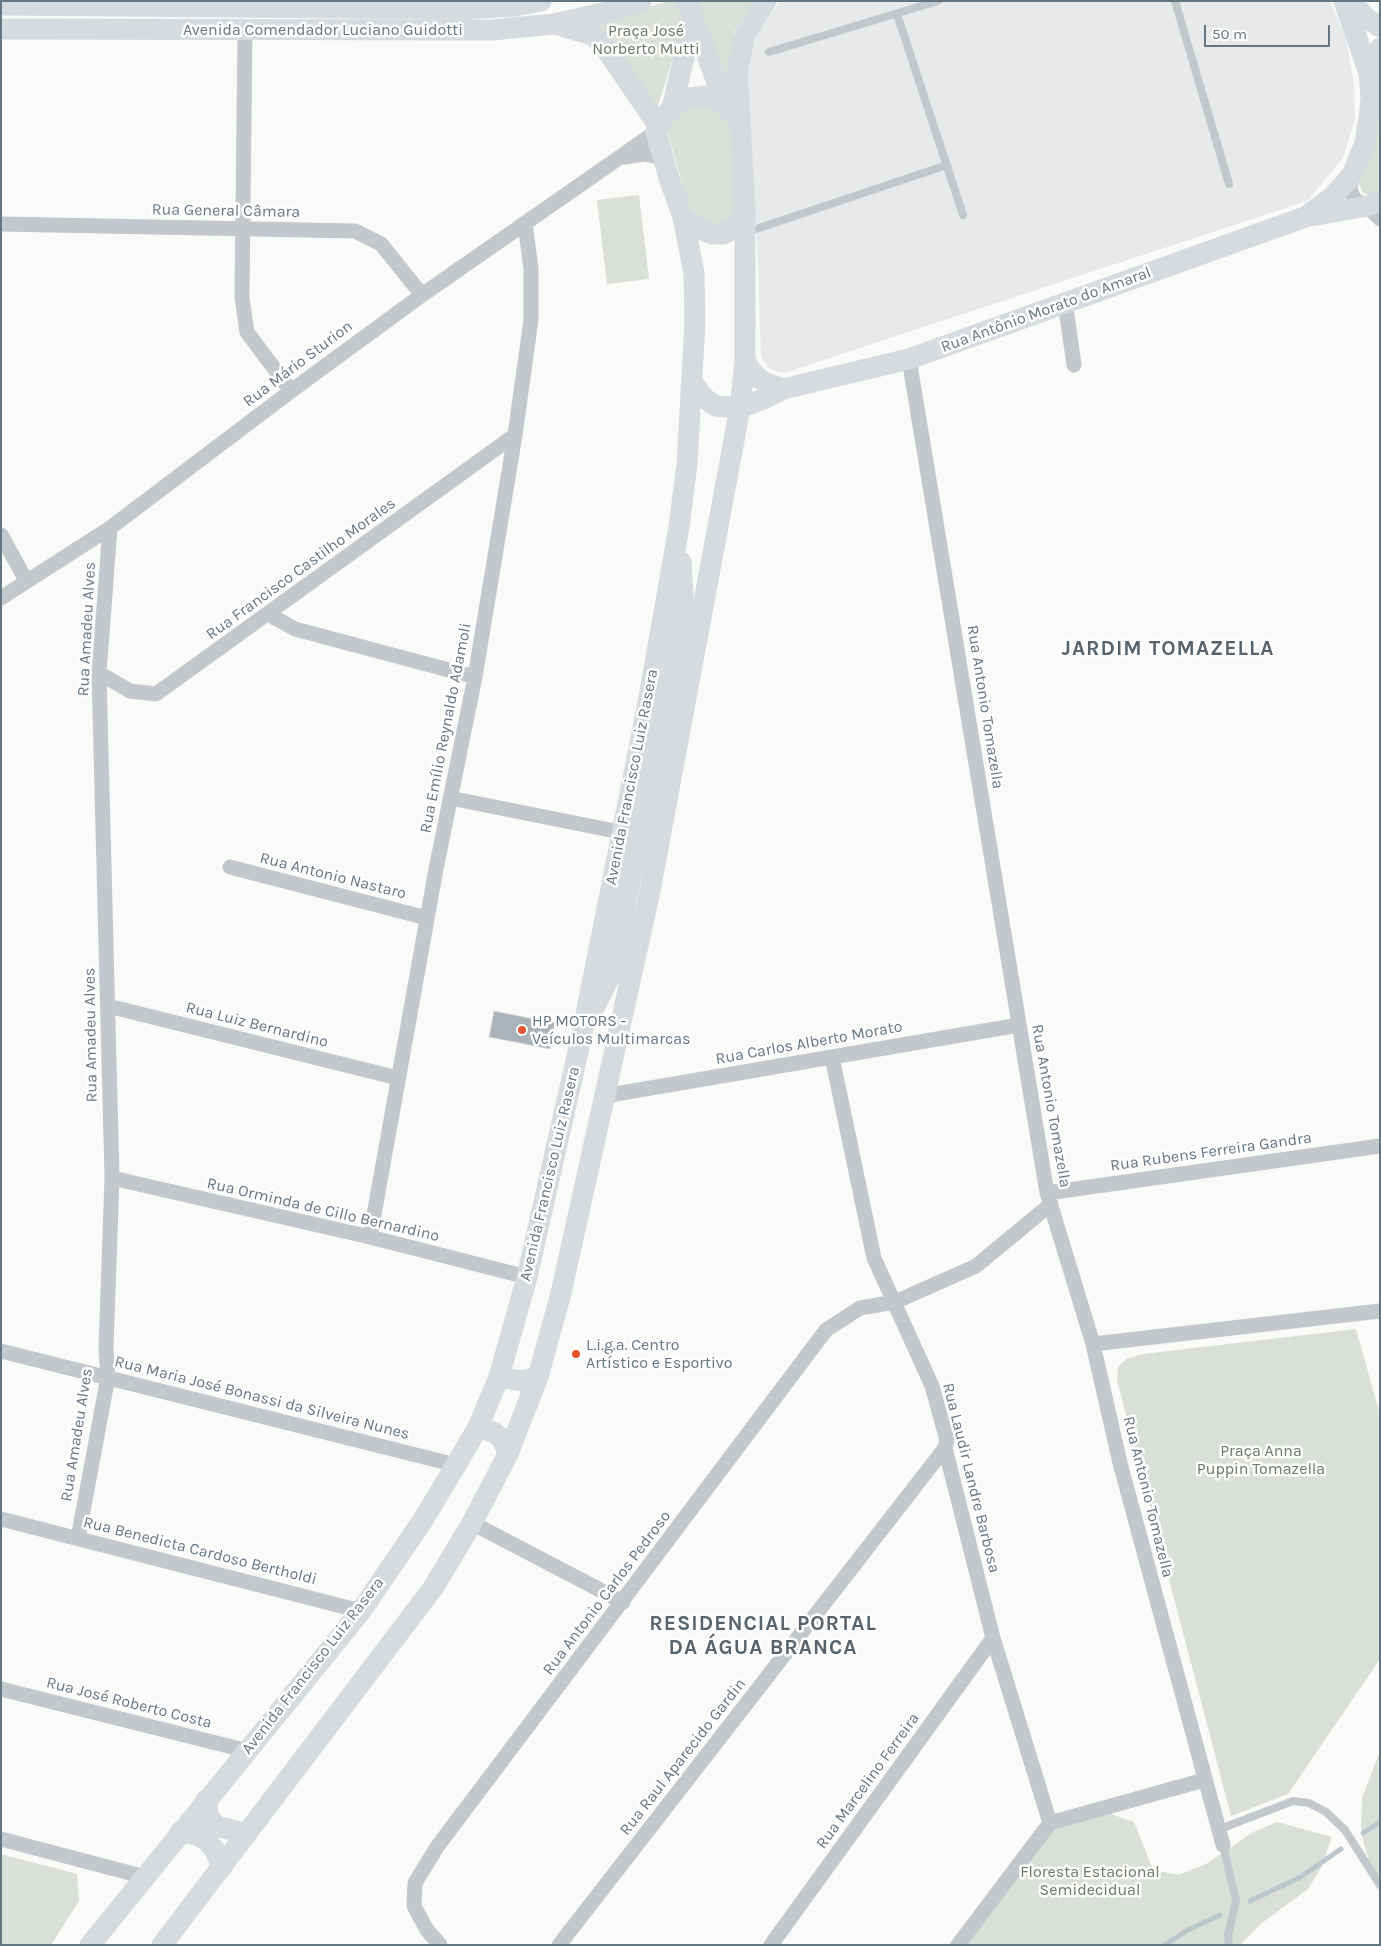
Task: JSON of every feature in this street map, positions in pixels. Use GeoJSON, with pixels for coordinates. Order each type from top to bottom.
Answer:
{"type":"FeatureCollection","features":[{"type":"Feature","properties":{"kind":"street","name":"Avenida Comendador Luciano Guidotti"},"geometry":{"type":"LineString","coordinates":[[1,5],[465,5],[541,1]]}},
{"type":"Feature","properties":{"kind":"street","name":"Avenida Comendador Luciano Guidotti"},"geometry":{"type":"LineString","coordinates":[[1,28],[492,30],[553,24],[612,11],[641,1]]}},
{"type":"Feature","properties":{"kind":"street"},"geometry":{"type":"LineString","coordinates":[[162,1945],[422,1603],[472,1523],[508,1454],[538,1377],[561,1292],[632,962],[650,891],[740,408],[745,361],[745,211],[736,116],[737,72],[745,34],[766,1]]}},
{"type":"Feature","properties":{"kind":"street"},"geometry":{"type":"LineString","coordinates":[[1344,1],[1369,73]]}},
{"type":"Feature","properties":{"kind":"street"},"geometry":{"type":"LineString","coordinates":[[1351,1],[1365,17],[1380,27]]}},
{"type":"Feature","properties":{"kind":"street"},"geometry":{"type":"LineString","coordinates":[[690,10],[718,85],[736,116]]}},
{"type":"Feature","properties":{"kind":"street"},"geometry":{"type":"LineString","coordinates":[[672,108],[690,10]]}},
{"type":"Feature","properties":{"kind":"street"},"geometry":{"type":"LineString","coordinates":[[553,24],[578,29],[592,35],[603,45],[657,128],[672,108],[688,98],[706,96],[722,103],[736,116]]}},
{"type":"Feature","properties":{"kind":"street"},"geometry":{"type":"LineString","coordinates":[[245,30],[242,297],[247,332],[291,391]]}},
{"type":"Feature","properties":{"kind":"street"},"geometry":{"type":"LineString","coordinates":[[1369,73],[1375,54],[1380,48]]}},
{"type":"Feature","properties":{"kind":"street","name":"Rua Antônio Morato do Amaral"},"geometry":{"type":"LineString","coordinates":[[1305,217],[1331,198],[1352,174],[1358,164],[1366,135],[1371,97],[1369,73]]}},
{"type":"Feature","properties":{"kind":"street","name":"Avenida Francisco Luiz Rasera"},"geometry":{"type":"LineString","coordinates":[[90,1945],[361,1610],[423,1520],[456,1465],[478,1428],[499,1378],[527,1277],[582,1034],[620,832],[648,703],[679,527],[687,464],[693,383],[694,273],[683,217],[662,157],[657,128]]}},
{"type":"Feature","properties":{"kind":"street","name":"Rua Mário Sturion"},"geometry":{"type":"LineString","coordinates":[[1,598],[26,580],[110,528],[422,295],[616,160],[657,128]]}},
{"type":"Feature","properties":{"kind":"street","name":"Rua Mário Sturion"},"geometry":{"type":"LineString","coordinates":[[616,160],[644,154],[662,157]]}},
{"type":"Feature","properties":{"kind":"street"},"geometry":{"type":"LineString","coordinates":[[1352,174],[1351,194],[1358,202],[1375,209]]}},
{"type":"Feature","properties":{"kind":"street","name":"Rua Antônio Morato do Amaral"},"geometry":{"type":"LineString","coordinates":[[740,408],[763,400],[783,389],[909,359],[1305,217],[1375,209]]}},
{"type":"Feature","properties":{"kind":"street"},"geometry":{"type":"LineString","coordinates":[[683,217],[705,232],[723,234],[735,228],[745,211]]}},
{"type":"Feature","properties":{"kind":"street","name":"Rua Emílio Reynaldo Adamoli"},"geometry":{"type":"LineString","coordinates":[[370,1237],[427,918],[475,677],[515,435],[531,320],[531,269],[525,223]]}},
{"type":"Feature","properties":{"kind":"street","name":"Rua General Câmara"},"geometry":{"type":"LineString","coordinates":[[1,224],[355,231],[382,244],[422,295]]}},
{"type":"Feature","properties":{"kind":"street"},"geometry":{"type":"LineString","coordinates":[[1065,302],[1074,365]]}},
{"type":"Feature","properties":{"kind":"street","name":"Rua Antonio Tomazella"},"geometry":{"type":"LineString","coordinates":[[909,359],[1049,1198],[1092,1344],[1120,1463],[1204,1780],[1224,1845]]}},
{"type":"Feature","properties":{"kind":"street"},"geometry":{"type":"LineString","coordinates":[[745,361],[754,375],[766,384],[783,389]]}},
{"type":"Feature","properties":{"kind":"street"},"geometry":{"type":"LineString","coordinates":[[693,383],[704,398],[716,406],[740,408]]}},
{"type":"Feature","properties":{"kind":"street","name":"Rua Francisco Castilho Morales"},"geometry":{"type":"LineString","coordinates":[[99,673],[130,690],[156,694],[515,435]]}},
{"type":"Feature","properties":{"kind":"street"},"geometry":{"type":"LineString","coordinates":[[582,1034],[611,974],[666,706],[683,598],[679,527]]}},
{"type":"Feature","properties":{"kind":"street","name":"Rua Amadeu Alves"},"geometry":{"type":"LineString","coordinates":[[78,1538],[108,1377],[106,1348],[112,1178],[99,673],[110,528]]}},
{"type":"Feature","properties":{"kind":"street"},"geometry":{"type":"LineString","coordinates":[[1,535],[26,580]]}},
{"type":"Feature","properties":{"kind":"street"},"geometry":{"type":"LineString","coordinates":[[268,614],[295,628],[475,677]]}},
{"type":"Feature","properties":{"kind":"street"},"geometry":{"type":"LineString","coordinates":[[450,798],[620,832]]}},
{"type":"Feature","properties":{"kind":"street","name":"Rua Antonio Nastaro"},"geometry":{"type":"LineString","coordinates":[[230,867],[427,918]]}},
{"type":"Feature","properties":{"kind":"street","name":"Rua Luiz Bernardino"},"geometry":{"type":"LineString","coordinates":[[108,1006],[398,1078]]}},
{"type":"Feature","properties":{"kind":"street","name":"Rua Carlos Alberto Morato"},"geometry":{"type":"LineString","coordinates":[[604,1096],[1019,1025]]}},
{"type":"Feature","properties":{"kind":"street","name":"Rua Laudir Landre Barbosa"},"geometry":{"type":"LineString","coordinates":[[832,1057],[874,1258],[932,1386],[947,1440],[945,1448],[993,1638],[1050,1823]]}},
{"type":"Feature","properties":{"kind":"street","name":"Rua Rubens Ferreira Gandra"},"geometry":{"type":"LineString","coordinates":[[1049,1198],[1380,1146]]}},
{"type":"Feature","properties":{"kind":"street","name":"Rua Orminda de Cillo Bernardino"},"geometry":{"type":"LineString","coordinates":[[112,1178],[370,1237],[527,1277]]}},
{"type":"Feature","properties":{"kind":"street","name":"Rua Antonio Carlos Pedroso"},"geometry":{"type":"LineString","coordinates":[[440,1945],[427,1930],[414,1906],[415,1883],[437,1847],[826,1330],[860,1308],[895,1302],[976,1266],[1049,1198]]}},
{"type":"Feature","properties":{"kind":"street"},"geometry":{"type":"LineString","coordinates":[[1092,1344],[1380,1311]]}},
{"type":"Feature","properties":{"kind":"street","name":"Rua Maria José Bonassi da Silveira Nunes"},"geometry":{"type":"LineString","coordinates":[[1,1351],[456,1465]]}},
{"type":"Feature","properties":{"kind":"street"},"geometry":{"type":"LineString","coordinates":[[499,1378],[522,1381],[538,1377]]}},
{"type":"Feature","properties":{"kind":"street"},"geometry":{"type":"LineString","coordinates":[[478,1428],[495,1433],[503,1440],[508,1454]]}},
{"type":"Feature","properties":{"kind":"street","name":"Rua Raul Aparecido Gardin"},"geometry":{"type":"LineString","coordinates":[[559,1945],[945,1448]]}},
{"type":"Feature","properties":{"kind":"street","name":"Rua Benedicta Cardoso Bertholdi"},"geometry":{"type":"LineString","coordinates":[[1,1519],[361,1610]]}},
{"type":"Feature","properties":{"kind":"street"},"geometry":{"type":"LineString","coordinates":[[472,1523],[622,1602]]}},
{"type":"Feature","properties":{"kind":"street","name":"Rua Marcelino Ferreira"},"geometry":{"type":"LineString","coordinates":[[771,1945],[993,1638]]}},
{"type":"Feature","properties":{"kind":"street","name":"Rua José Roberto Costa"},"geometry":{"type":"LineString","coordinates":[[1,1689],[248,1751]]}},
{"type":"Feature","properties":{"kind":"street"},"geometry":{"type":"LineString","coordinates":[[958,1945],[1050,1823],[1204,1780]]}},
{"type":"Feature","properties":{"kind":"street"},"geometry":{"type":"LineString","coordinates":[[206,1800],[209,1817],[216,1826],[247,1834]]}},
{"type":"Feature","properties":{"kind":"street"},"geometry":{"type":"LineString","coordinates":[[180,1832],[197,1835],[207,1841],[215,1850],[222,1867]]}},
{"type":"Feature","properties":{"kind":"street"},"geometry":{"type":"LineString","coordinates":[[1,1839],[145,1877]]}},
{"type":"Feature","properties":{"kind":"lane"},"geometry":{"type":"LineString","coordinates":[[769,52],[938,1]]}},
{"type":"Feature","properties":{"kind":"lane"},"geometry":{"type":"LineString","coordinates":[[1175,1],[1229,184]]}},
{"type":"Feature","properties":{"kind":"lane"},"geometry":{"type":"LineString","coordinates":[[897,14],[963,215]]}},
{"type":"Feature","properties":{"kind":"lane"},"geometry":{"type":"LineString","coordinates":[[745,232],[947,165]]}},
{"type":"Feature","properties":{"kind":"lane"},"geometry":{"type":"LineString","coordinates":[[1220,1829],[1293,1801],[1310,1803],[1326,1812],[1345,1830],[1380,1885]]}},
{"type":"Feature","properties":{"kind":"lane"},"geometry":{"type":"LineString","coordinates":[[1224,1845],[1236,1901],[1228,1935],[1229,1945]]}},
{"type":"Feature","properties":{"kind":"shaded area"},"geometry":{"type":"Polygon","coordinates":[[[780,1],[1330,1],[1346,38],[1354,84],[1355,119],[1343,158],[1307,201],[784,373],[769,369],[761,356],[757,243],[746,68],[757,35],[780,1]]]}},
{"type":"Feature","properties":{"kind":"green space","name":"Praça José Norberto Mutti"},"geometry":{"type":"Polygon","coordinates":[[[669,1],[679,1],[684,23],[657,109],[584,24],[669,1]]]}},
{"type":"Feature","properties":{"kind":"green space"},"geometry":{"type":"Polygon","coordinates":[[[696,1],[754,1],[734,32],[732,91],[720,72],[696,1]]]}},
{"type":"Feature","properties":{"kind":"green space"},"geometry":{"type":"Polygon","coordinates":[[[690,104],[707,106],[730,121],[737,205],[732,220],[717,227],[702,220],[689,207],[666,127],[690,104]]]}},
{"type":"Feature","properties":{"kind":"green space"},"geometry":{"type":"Polygon","coordinates":[[[1380,116],[1380,192],[1372,196],[1363,193],[1359,185],[1380,116]]]}},
{"type":"Feature","properties":{"kind":"green space"},"geometry":{"type":"Polygon","coordinates":[[[639,195],[649,279],[607,284],[597,200],[639,195]]]}},
{"type":"Feature","properties":{"kind":"green space","name":"Praça Anna Puppin Tomazella"},"geometry":{"type":"Polygon","coordinates":[[[1356,1329],[1380,1415],[1380,1659],[1288,1794],[1231,1816],[1117,1380],[1118,1367],[1126,1359],[1143,1354],[1356,1329]]]}},
{"type":"Feature","properties":{"kind":"green space"},"geometry":{"type":"Polygon","coordinates":[[[1380,1751],[1380,1877],[1371,1867],[1361,1833],[1362,1798],[1380,1751]]]}},
{"type":"Feature","properties":{"kind":"green space","name":"Floresta Estacional Semidecidual"},"geometry":{"type":"Polygon","coordinates":[[[1108,1813],[1134,1822],[1153,1870],[1179,1875],[1208,1863],[1253,1832],[1277,1822],[1332,1837],[1322,1866],[1308,1889],[1262,1923],[1240,1945],[965,1945],[1002,1880],[1059,1825],[1108,1813]]]}},
{"type":"Feature","properties":{"kind":"green space"},"geometry":{"type":"Polygon","coordinates":[[[1,1854],[77,1874],[79,1901],[51,1945],[1,1945],[1,1854]]]}},
{"type":"Feature","properties":{"kind":"building","name":"HP MOTORS - Veículos Multimarcas"},"geometry":{"type":"Polygon","coordinates":[[[494,1011],[555,1023],[550,1049],[489,1037],[494,1011]]]}},
{"type":"Feature","properties":{"kind":"waterway"},"geometry":{"type":"LineString","coordinates":[[1363,1833],[1380,1822]]}},
{"type":"Feature","properties":{"kind":"waterway"},"geometry":{"type":"LineString","coordinates":[[1250,1901],[1299,1878],[1341,1849]]}},
{"type":"Feature","properties":{"kind":"waterway"},"geometry":{"type":"LineString","coordinates":[[1165,1945],[1186,1931],[1220,1915]]}},
{"type":"Feature","properties":{"kind":"place","name":"HP MOTORS - Veículos Multimarcas"},"geometry":{"type":"Point","coordinates":[522,1030]}},
{"type":"Feature","properties":{"kind":"place","name":"L.i.g.a. Centro Artístico e Esportivo"},"geometry":{"type":"Point","coordinates":[576,1354]}},
{"type":"Feature","properties":{"kind":"district","name":"JARDIM TOMAZELLA"},"geometry":{"type":"Point","coordinates":[1168,649]}},
{"type":"Feature","properties":{"kind":"district","name":"RESIDENCIAL PORTAL DA ÁGUA BRANCA"},"geometry":{"type":"Point","coordinates":[763,1636]}}]}
